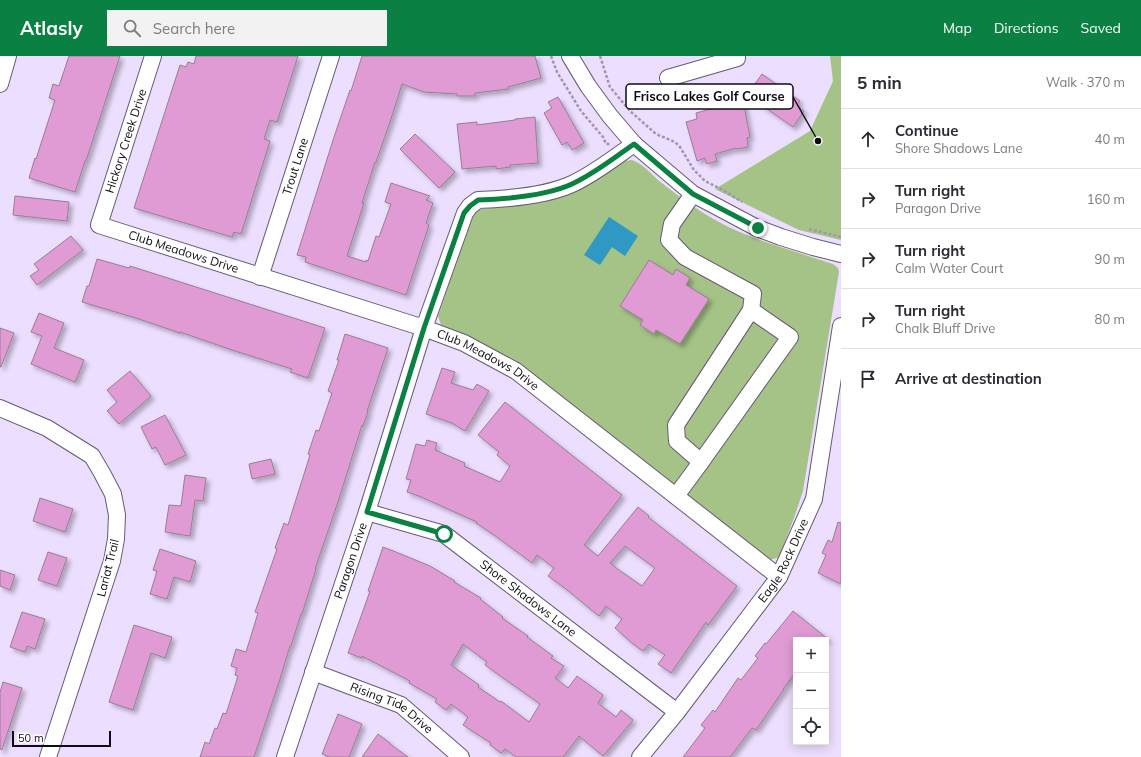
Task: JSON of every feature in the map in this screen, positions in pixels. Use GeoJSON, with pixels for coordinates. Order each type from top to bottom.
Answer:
{"type":"FeatureCollection","features":[{"type":"Feature","properties":{"kind":"street"},"geometry":{"type":"LineString","coordinates":[[0,84],[8,56]]}},
{"type":"Feature","properties":{"kind":"street","name":"Hickory Creek Drive"},"geometry":{"type":"LineString","coordinates":[[99,225],[153,56]]}},
{"type":"Feature","properties":{"kind":"street","name":"Trout Lane"},"geometry":{"type":"LineString","coordinates":[[260,277],[331,56]]}},
{"type":"Feature","properties":{"kind":"street"},"geometry":{"type":"LineString","coordinates":[[570,56],[588,86],[610,116],[634,144],[693,194],[758,228],[781,237],[841,254]]}},
{"type":"Feature","properties":{"kind":"street"},"geometry":{"type":"LineString","coordinates":[[668,78],[737,57]]}},
{"type":"Feature","properties":{"kind":"street","name":"Paragon Drive"},"geometry":{"type":"LineString","coordinates":[[285,757],[367,512],[424,328],[464,213],[478,200],[537,194],[570,185],[587,176],[634,144]]}},
{"type":"Feature","properties":{"kind":"street"},"geometry":{"type":"LineString","coordinates":[[693,194],[672,224],[669,240],[685,257],[753,294],[751,310],[676,425],[677,441],[701,462]]}},
{"type":"Feature","properties":{"kind":"street","name":"Club Meadows Drive"},"geometry":{"type":"LineString","coordinates":[[99,225],[424,328],[464,343],[516,371],[779,577]]}},
{"type":"Feature","properties":{"kind":"street"},"geometry":{"type":"LineString","coordinates":[[676,496],[790,336],[751,310]]}},
{"type":"Feature","properties":{"kind":"street","name":"Eagle Rock Drive"},"geometry":{"type":"LineString","coordinates":[[640,757],[677,712],[779,577],[814,499],[841,326]]}},
{"type":"Feature","properties":{"kind":"street","name":"Lariat Trail"},"geometry":{"type":"LineString","coordinates":[[0,408],[47,428],[92,456],[113,494],[117,515],[116,539],[112,561],[48,757]]}},
{"type":"Feature","properties":{"kind":"street","name":"Shore Shadows Lane"},"geometry":{"type":"LineString","coordinates":[[367,512],[444,534],[677,712]]}},
{"type":"Feature","properties":{"kind":"street","name":"Rising Tide Drive"},"geometry":{"type":"LineString","coordinates":[[313,672],[401,705],[461,757]]}},
{"type":"Feature","properties":{"kind":"path"},"geometry":{"type":"LineString","coordinates":[[551,56],[557,72],[581,111],[603,137],[606,144],[613,145]]}},
{"type":"Feature","properties":{"kind":"path"},"geometry":{"type":"LineString","coordinates":[[600,56],[610,87],[630,111],[656,134],[674,142],[680,147],[694,170],[704,181],[724,190],[742,203]]}},
{"type":"Feature","properties":{"kind":"path"},"geometry":{"type":"LineString","coordinates":[[807,229],[841,237]]}},
{"type":"Feature","properties":{"kind":"green space"},"geometry":{"type":"Polygon","coordinates":[[[830,56],[841,56],[841,240],[799,230],[715,189],[810,131],[833,81],[830,56]]]}},
{"type":"Feature","properties":{"kind":"green space"},"geometry":{"type":"Polygon","coordinates":[[[632,160],[643,166],[658,180],[687,202],[720,223],[751,237],[833,264],[838,268],[839,272],[803,491],[779,557],[770,560],[527,370],[486,346],[441,325],[438,316],[473,215],[477,210],[553,198],[585,187],[623,161],[632,160]]]}},
{"type":"Feature","properties":{"kind":"water"},"geometry":{"type":"Polygon","coordinates":[[[609,217],[638,236],[625,256],[612,247],[600,265],[584,255],[609,217]]]}},
{"type":"Feature","properties":{"kind":"building"},"geometry":{"type":"Polygon","coordinates":[[[69,56],[120,56],[75,192],[29,178],[55,100],[49,98],[53,84],[59,86],[69,56]]]}},
{"type":"Feature","properties":{"kind":"building"},"geometry":{"type":"Polygon","coordinates":[[[196,56],[298,56],[277,122],[270,120],[264,139],[270,141],[241,234],[234,232],[232,237],[134,208],[180,65],[186,67],[188,62],[194,64],[196,56]]]}},
{"type":"Feature","properties":{"kind":"building"},"geometry":{"type":"Polygon","coordinates":[[[362,56],[535,56],[541,78],[508,87],[508,89],[475,93],[475,96],[457,96],[457,94],[424,92],[402,84],[375,162],[347,256],[366,262],[366,260],[368,261],[376,236],[379,237],[391,204],[385,202],[391,183],[430,196],[426,200],[433,203],[426,223],[429,225],[406,295],[305,262],[306,257],[297,255],[333,140],[362,56]]]}},
{"type":"Feature","properties":{"kind":"building"},"geometry":{"type":"Polygon","coordinates":[[[762,74],[800,101],[797,105],[804,111],[793,127],[747,95],[762,74]]]}},
{"type":"Feature","properties":{"kind":"building"},"geometry":{"type":"Polygon","coordinates":[[[742,94],[750,137],[747,138],[748,147],[736,148],[715,154],[717,161],[707,164],[705,158],[697,161],[686,122],[697,119],[696,113],[727,103],[726,97],[742,94]]]}},
{"type":"Feature","properties":{"kind":"building"},"geometry":{"type":"Polygon","coordinates":[[[558,97],[584,143],[572,150],[567,142],[562,145],[544,113],[552,108],[548,102],[558,97]]]}},
{"type":"Feature","properties":{"kind":"building"},"geometry":{"type":"Polygon","coordinates":[[[535,117],[538,163],[510,165],[510,167],[496,169],[496,166],[462,169],[457,124],[477,122],[477,125],[535,117]]]}},
{"type":"Feature","properties":{"kind":"building"},"geometry":{"type":"Polygon","coordinates":[[[415,134],[455,172],[439,188],[400,149],[415,134]]]}},
{"type":"Feature","properties":{"kind":"building"},"geometry":{"type":"Polygon","coordinates":[[[15,196],[69,202],[67,221],[13,215],[15,196]]]}},
{"type":"Feature","properties":{"kind":"building"},"geometry":{"type":"Polygon","coordinates":[[[71,236],[83,250],[37,285],[30,276],[39,270],[34,264],[71,236]]]}},
{"type":"Feature","properties":{"kind":"building"},"geometry":{"type":"Polygon","coordinates":[[[97,259],[129,268],[130,266],[325,328],[308,378],[290,372],[292,369],[180,332],[82,302],[87,286],[89,286],[97,259]]]}},
{"type":"Feature","properties":{"kind":"building"},"geometry":{"type":"Polygon","coordinates":[[[649,260],[673,275],[676,269],[690,278],[686,285],[709,299],[680,344],[656,330],[654,334],[640,325],[643,320],[620,306],[649,260]]]}},
{"type":"Feature","properties":{"kind":"building"},"geometry":{"type":"Polygon","coordinates":[[[39,313],[64,323],[54,348],[84,360],[75,382],[31,364],[42,336],[31,332],[39,313]]]}},
{"type":"Feature","properties":{"kind":"building"},"geometry":{"type":"Polygon","coordinates":[[[0,328],[14,333],[1,367],[0,367],[0,328]]]}},
{"type":"Feature","properties":{"kind":"building"},"geometry":{"type":"Polygon","coordinates":[[[345,334],[388,348],[254,757],[200,757],[205,742],[209,744],[223,713],[226,714],[238,676],[235,675],[237,668],[231,666],[236,649],[246,652],[258,613],[255,612],[277,549],[275,548],[284,523],[288,525],[310,455],[308,454],[316,430],[319,431],[332,393],[328,391],[339,360],[337,360],[345,334]]]}},
{"type":"Feature","properties":{"kind":"building"},"geometry":{"type":"Polygon","coordinates":[[[442,368],[455,372],[451,383],[473,390],[477,384],[489,391],[465,431],[452,423],[426,414],[442,368]]]}},
{"type":"Feature","properties":{"kind":"building"},"geometry":{"type":"Polygon","coordinates":[[[130,371],[151,396],[119,424],[107,411],[117,402],[107,390],[130,371]]]}},
{"type":"Feature","properties":{"kind":"building"},"geometry":{"type":"Polygon","coordinates":[[[505,402],[622,495],[584,545],[598,556],[638,507],[649,516],[648,517],[737,586],[708,625],[706,622],[671,673],[658,664],[665,655],[649,644],[643,651],[632,643],[615,628],[622,619],[606,606],[599,616],[548,576],[554,568],[537,555],[532,563],[476,523],[477,522],[407,492],[411,480],[406,479],[416,444],[425,446],[427,440],[437,443],[435,450],[465,463],[464,466],[500,482],[510,466],[497,455],[499,452],[478,435],[505,402]],[[625,546],[610,563],[642,586],[655,568],[625,546]]]}},
{"type":"Feature","properties":{"kind":"building"},"geometry":{"type":"Polygon","coordinates":[[[165,415],[186,455],[165,465],[156,447],[152,449],[141,427],[165,415]]]}},
{"type":"Feature","properties":{"kind":"building"},"geometry":{"type":"Polygon","coordinates":[[[271,459],[275,474],[252,479],[249,464],[271,459]]]}},
{"type":"Feature","properties":{"kind":"building"},"geometry":{"type":"Polygon","coordinates":[[[185,475],[206,478],[203,501],[195,500],[190,536],[165,532],[169,505],[181,506],[185,475]]]}},
{"type":"Feature","properties":{"kind":"building"},"geometry":{"type":"Polygon","coordinates":[[[40,498],[73,509],[65,532],[33,521],[40,498]]]}},
{"type":"Feature","properties":{"kind":"building"},"geometry":{"type":"Polygon","coordinates":[[[838,522],[841,523],[841,584],[818,573],[826,555],[822,553],[828,540],[832,542],[838,522]]]}},
{"type":"Feature","properties":{"kind":"building"},"geometry":{"type":"Polygon","coordinates":[[[383,547],[430,566],[481,598],[480,599],[503,617],[502,618],[553,656],[551,658],[564,666],[555,678],[568,688],[577,676],[603,695],[598,703],[616,717],[621,710],[633,720],[603,756],[579,736],[563,757],[516,757],[505,749],[501,753],[490,745],[491,743],[463,725],[468,717],[451,704],[446,710],[435,702],[437,699],[409,683],[410,681],[362,656],[362,658],[348,653],[370,591],[368,591],[383,547]],[[463,644],[451,665],[479,685],[478,687],[500,702],[501,701],[529,722],[540,704],[485,665],[487,662],[463,644]]]}},
{"type":"Feature","properties":{"kind":"building"},"geometry":{"type":"Polygon","coordinates":[[[160,549],[196,561],[190,582],[174,577],[167,599],[150,594],[157,571],[153,570],[160,549]]]}},
{"type":"Feature","properties":{"kind":"building"},"geometry":{"type":"Polygon","coordinates":[[[48,552],[67,558],[57,586],[38,580],[48,552]]]}},
{"type":"Feature","properties":{"kind":"building"},"geometry":{"type":"Polygon","coordinates":[[[0,570],[15,575],[10,590],[0,586],[0,570]]]}},
{"type":"Feature","properties":{"kind":"building"},"geometry":{"type":"Polygon","coordinates":[[[793,611],[825,637],[793,637],[793,676],[756,730],[752,728],[730,757],[683,757],[705,728],[701,725],[713,710],[715,712],[738,678],[741,680],[758,658],[755,656],[765,643],[766,644],[793,611]]]}},
{"type":"Feature","properties":{"kind":"building"},"geometry":{"type":"Polygon","coordinates":[[[22,612],[45,619],[35,649],[27,646],[25,652],[10,647],[22,612]]]}},
{"type":"Feature","properties":{"kind":"building"},"geometry":{"type":"Polygon","coordinates":[[[134,625],[172,637],[165,658],[151,653],[133,710],[109,702],[134,625]]]}},
{"type":"Feature","properties":{"kind":"building"},"geometry":{"type":"Polygon","coordinates":[[[3,682],[22,688],[2,750],[0,749],[0,692],[3,682]]]}},
{"type":"Feature","properties":{"kind":"building"},"geometry":{"type":"Polygon","coordinates":[[[338,714],[362,724],[349,757],[329,757],[322,754],[338,714]]]}},
{"type":"Feature","properties":{"kind":"building"},"geometry":{"type":"Polygon","coordinates":[[[378,734],[390,744],[408,757],[362,757],[378,734]]]}},
{"type":"Feature","properties":{"kind":"place","name":"Frisco Lakes Golf Course"},"geometry":{"type":"Point","coordinates":[818,141]}},
{"type":"Feature","properties":{"kind":"route"},"geometry":{"type":"LineString","coordinates":[[444,534],[367,512],[424,328],[464,213],[470,206],[478,200],[537,194],[570,185],[587,176],[634,144],[693,194],[758,228]]}}]}
